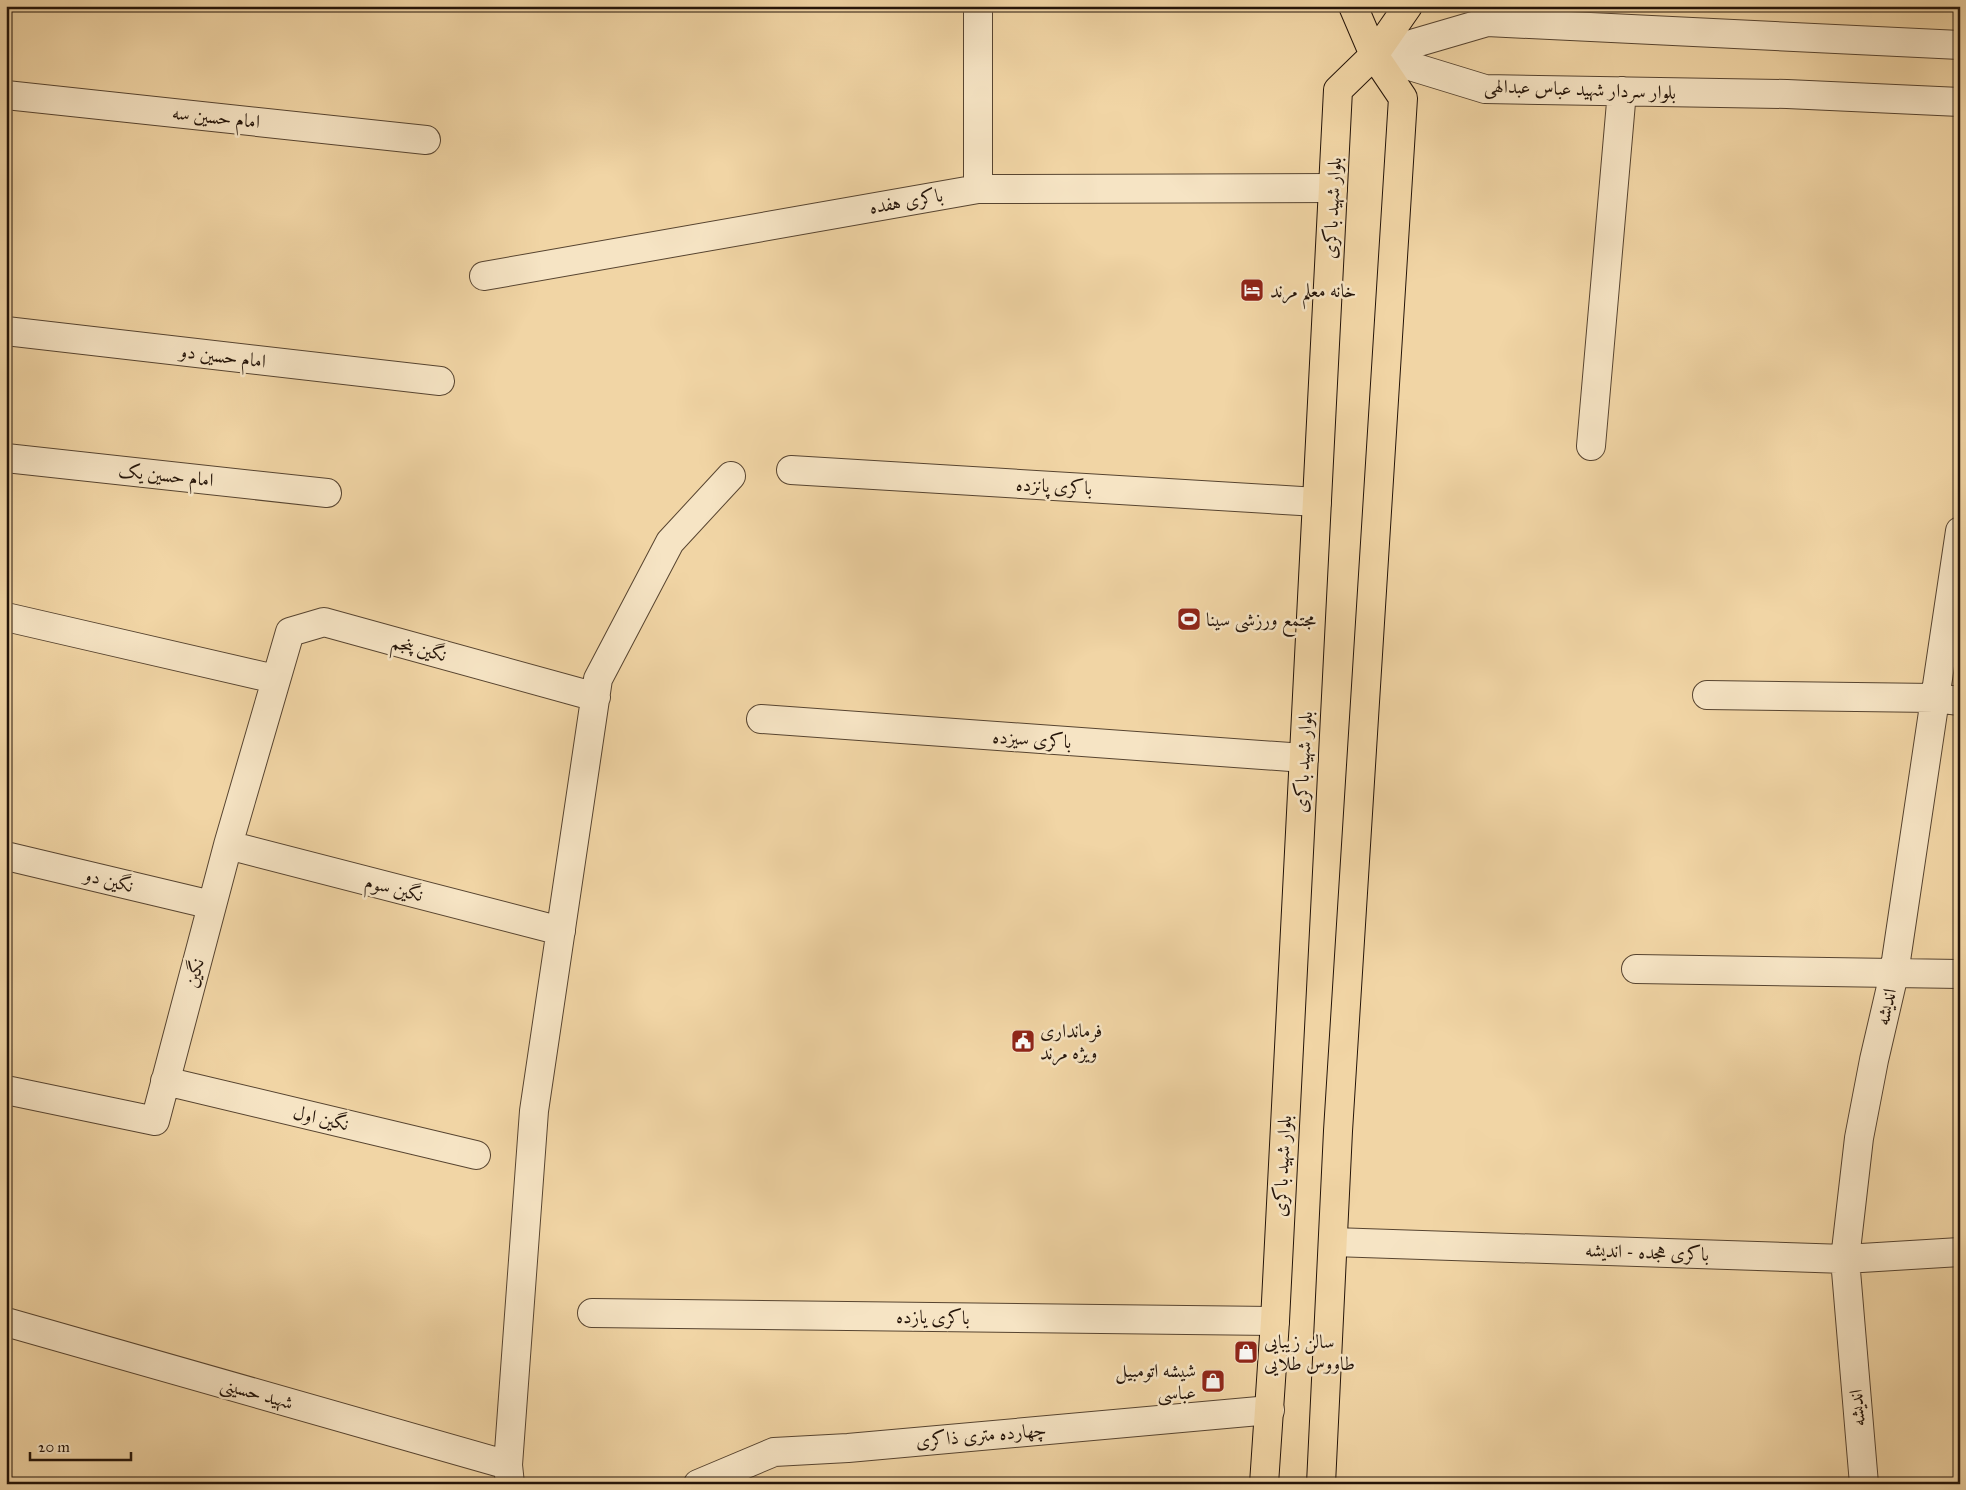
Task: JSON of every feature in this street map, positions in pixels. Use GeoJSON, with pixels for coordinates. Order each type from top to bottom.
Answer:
{"type":"FeatureCollection","features":[{"type":"Feature","properties":{"kind":"main road"},"geometry":{"type":"LineString","coordinates":[[1321,1484],[1338,1132],[1403,98],[1374,55],[1353,6]]}},
{"type":"Feature","properties":{"kind":"main road","name":"بلوار شهید باکری"},"geometry":{"type":"LineString","coordinates":[[1264,1484],[1270,1410],[1338,90],[1374,55],[1408,6]]}},
{"type":"Feature","properties":{"kind":"street"},"geometry":{"type":"LineString","coordinates":[[978,6],[978,189]]}},
{"type":"Feature","properties":{"kind":"street"},"geometry":{"type":"LineString","coordinates":[[1374,55],[1487,22],[1960,45]]}},
{"type":"Feature","properties":{"kind":"street","name":"بلوار سردار شهید عباس عبدالهی"},"geometry":{"type":"LineString","coordinates":[[1374,55],[1486,89],[1787,94],[1960,102]]}},
{"type":"Feature","properties":{"kind":"street"},"geometry":{"type":"LineString","coordinates":[[1591,446],[1622,91]]}},
{"type":"Feature","properties":{"kind":"street","name":"امام حسین سه"},"geometry":{"type":"LineString","coordinates":[[6,95],[426,140]]}},
{"type":"Feature","properties":{"kind":"street","name":"باکری هفده"},"geometry":{"type":"LineString","coordinates":[[484,276],[978,189],[1332,188]]}},
{"type":"Feature","properties":{"kind":"street","name":"امام حسین دو"},"geometry":{"type":"LineString","coordinates":[[6,330],[440,381]]}},
{"type":"Feature","properties":{"kind":"street","name":"امام حسین یک"},"geometry":{"type":"LineString","coordinates":[[6,458],[326,493]]}},
{"type":"Feature","properties":{"kind":"street","name":"باکری پانزده"},"geometry":{"type":"LineString","coordinates":[[791,470],[1317,502]]}},
{"type":"Feature","properties":{"kind":"street"},"geometry":{"type":"LineString","coordinates":[[509,1474],[534,1111],[598,679],[670,542],[731,476]]}},
{"type":"Feature","properties":{"kind":"street","name":"اندیشه"},"geometry":{"type":"LineString","coordinates":[[1864,1484],[1844,1259],[1860,1138],[1874,1060],[1894,974],[1947,700],[1960,532]]}},
{"type":"Feature","properties":{"kind":"street"},"geometry":{"type":"LineString","coordinates":[[6,617],[275,679]]}},
{"type":"Feature","properties":{"kind":"street","name":"نگین پنجم"},"geometry":{"type":"LineString","coordinates":[[275,679],[290,632],[324,622],[596,697]]}},
{"type":"Feature","properties":{"kind":"street","name":"نگین"},"geometry":{"type":"LineString","coordinates":[[6,1090],[155,1121],[228,845],[275,679]]}},
{"type":"Feature","properties":{"kind":"street"},"geometry":{"type":"LineString","coordinates":[[1706,695],[1947,700]]}},
{"type":"Feature","properties":{"kind":"street","name":"باکری سیزده"},"geometry":{"type":"LineString","coordinates":[[761,719],[1304,758]]}},
{"type":"Feature","properties":{"kind":"street","name":"نگین سوم"},"geometry":{"type":"LineString","coordinates":[[228,845],[561,931]]}},
{"type":"Feature","properties":{"kind":"street","name":"نگین دو"},"geometry":{"type":"LineString","coordinates":[[6,856],[212,905]]}},
{"type":"Feature","properties":{"kind":"street"},"geometry":{"type":"LineString","coordinates":[[1636,969],[1960,974]]}},
{"type":"Feature","properties":{"kind":"street","name":"نگین اول"},"geometry":{"type":"LineString","coordinates":[[165,1081],[476,1155]]}},
{"type":"Feature","properties":{"kind":"street","name":"باکری هجده - اندیشه"},"geometry":{"type":"LineString","coordinates":[[1333,1242],[1844,1259],[1960,1252]]}},
{"type":"Feature","properties":{"kind":"street","name":"باکری یازده"},"geometry":{"type":"LineString","coordinates":[[592,1313],[1274,1321]]}},
{"type":"Feature","properties":{"kind":"street","name":"شهید حسینی"},"geometry":{"type":"LineString","coordinates":[[6,1322],[509,1474]]}},
{"type":"Feature","properties":{"kind":"street","name":"چهارده متری ذاکری"},"geometry":{"type":"LineString","coordinates":[[698,1484],[774,1452],[848,1448],[1270,1410]]}},
{"type":"Feature","properties":{"kind":"place","name":"خانه معلم مرند"},"geometry":{"type":"Point","coordinates":[1252,290]}},
{"type":"Feature","properties":{"kind":"place","name":"مجتمع ورزشی سینا"},"geometry":{"type":"Point","coordinates":[1189,619]}},
{"type":"Feature","properties":{"kind":"place","name":"فرمانداری ویژه مرند"},"geometry":{"type":"Point","coordinates":[1023,1041]}},
{"type":"Feature","properties":{"kind":"place","name":"سالن زیبایی طاووس طلایی"},"geometry":{"type":"Point","coordinates":[1246,1352]}},
{"type":"Feature","properties":{"kind":"place","name":"شیشه اتومبیل عباسی"},"geometry":{"type":"Point","coordinates":[1213,1381]}}]}
